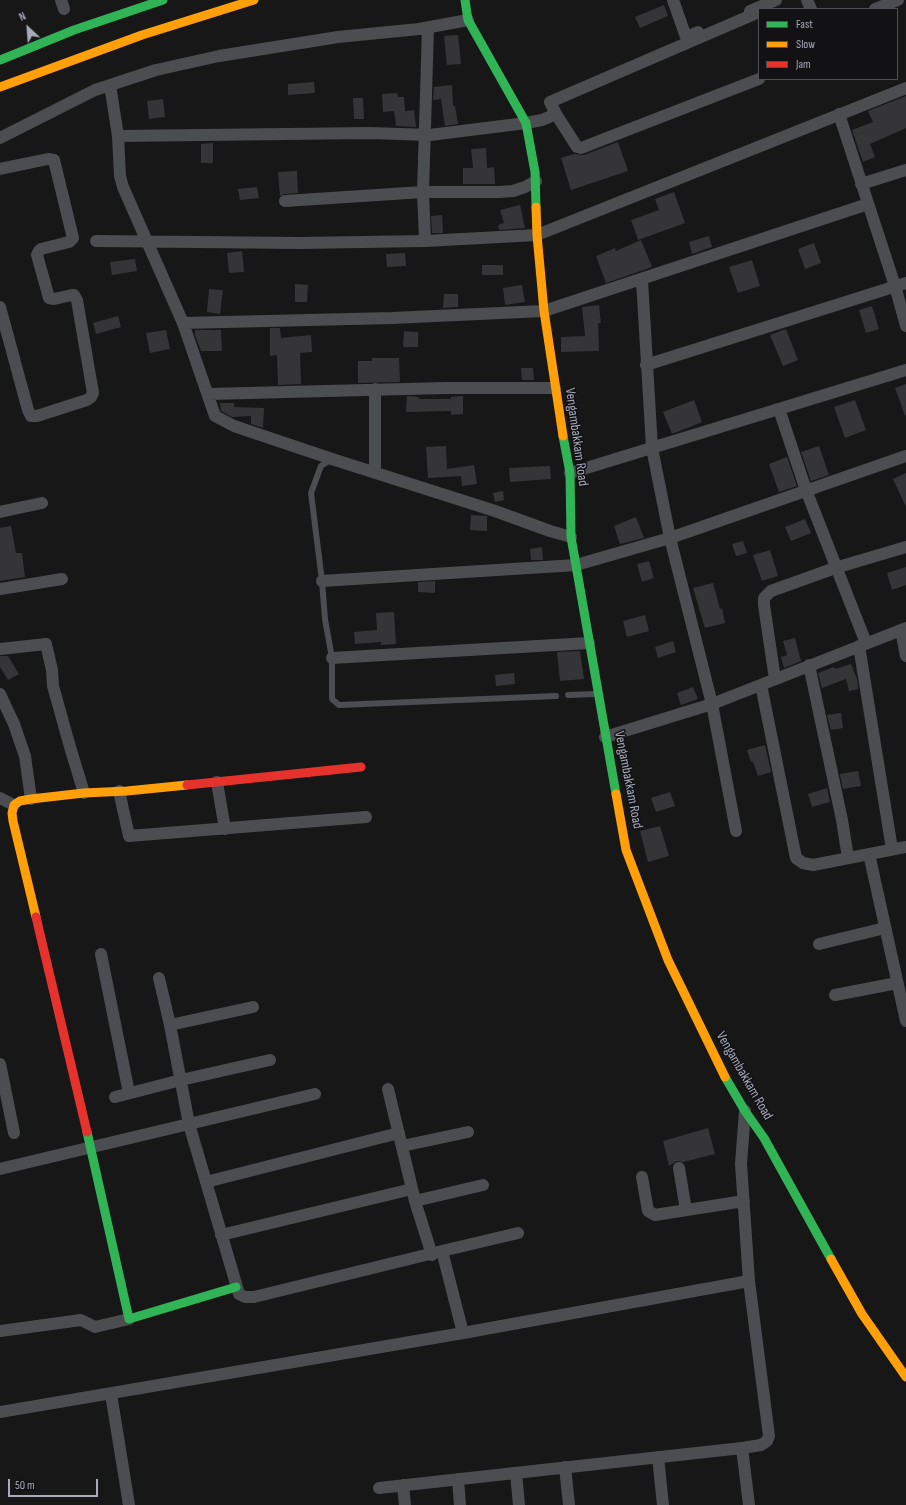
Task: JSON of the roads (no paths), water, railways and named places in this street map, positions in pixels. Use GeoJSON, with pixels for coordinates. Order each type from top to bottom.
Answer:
{"type":"FeatureCollection","features":[{"type":"Feature","properties":{"kind":"main road"},"geometry":{"type":"LineString","coordinates":[[0,60],[74,30],[163,0]]}},
{"type":"Feature","properties":{"kind":"main road"},"geometry":{"type":"LineString","coordinates":[[0,87],[142,35],[254,0]]}},
{"type":"Feature","properties":{"kind":"main road"},"geometry":{"type":"LineString","coordinates":[[465,0],[468,20]]}},
{"type":"Feature","properties":{"kind":"main road","name":"Vengambakkam Road"},"geometry":{"type":"LineString","coordinates":[[468,20],[526,123],[536,181],[536,234],[544,312],[555,388],[570,473],[571,537],[605,738],[626,850],[668,960],[725,1076],[745,1111],[764,1138],[862,1314],[906,1377]]}},
{"type":"Feature","properties":{"kind":"main road"},"geometry":{"type":"LineString","coordinates":[[236,1287],[129,1319],[91,1147],[12,813],[14,805],[20,801],[31,799],[361,767]]}},
{"type":"Feature","properties":{"kind":"street"},"geometry":{"type":"LineString","coordinates":[[673,0],[686,37],[776,0]]}},
{"type":"Feature","properties":{"kind":"street"},"geometry":{"type":"LineString","coordinates":[[768,8],[786,0]]}},
{"type":"Feature","properties":{"kind":"street"},"geometry":{"type":"LineString","coordinates":[[878,8],[898,0]]}},
{"type":"Feature","properties":{"kind":"street"},"geometry":{"type":"LineString","coordinates":[[758,12],[550,102],[577,147],[581,148],[758,79]]}},
{"type":"Feature","properties":{"kind":"street"},"geometry":{"type":"LineString","coordinates":[[0,138],[95,90],[156,70],[219,56],[338,37],[428,28],[468,20]]}},
{"type":"Feature","properties":{"kind":"street"},"geometry":{"type":"LineString","coordinates":[[424,241],[423,192],[426,134],[428,28]]}},
{"type":"Feature","properties":{"kind":"street"},"geometry":{"type":"LineString","coordinates":[[110,85],[118,136],[121,181],[183,323],[215,416],[225,422],[332,459],[495,510],[550,531],[571,537]]}},
{"type":"Feature","properties":{"kind":"street"},"geometry":{"type":"LineString","coordinates":[[96,241],[300,243],[424,241],[536,234],[906,88]]}},
{"type":"Feature","properties":{"kind":"street"},"geometry":{"type":"LineString","coordinates":[[118,136],[370,133],[430,135],[526,123],[542,120],[556,114]]}},
{"type":"Feature","properties":{"kind":"street"},"geometry":{"type":"LineString","coordinates":[[839,114],[868,204],[900,284],[906,326]]}},
{"type":"Feature","properties":{"kind":"street"},"geometry":{"type":"LineString","coordinates":[[0,169],[48,159],[54,160],[73,238],[69,242],[41,249],[38,255],[49,298],[54,299],[74,295],[77,300],[93,393],[91,397],[87,400],[37,416],[32,416],[28,410],[0,307]]}},
{"type":"Feature","properties":{"kind":"street"},"geometry":{"type":"LineString","coordinates":[[861,184],[906,170]]}},
{"type":"Feature","properties":{"kind":"street"},"geometry":{"type":"LineString","coordinates":[[285,201],[423,192],[506,191],[525,187],[536,181]]}},
{"type":"Feature","properties":{"kind":"street"},"geometry":{"type":"LineString","coordinates":[[183,323],[392,318],[544,312],[868,204]]}},
{"type":"Feature","properties":{"kind":"street"},"geometry":{"type":"LineString","coordinates":[[642,280],[652,448],[670,538],[712,704],[736,831]]}},
{"type":"Feature","properties":{"kind":"street"},"geometry":{"type":"LineString","coordinates":[[646,365],[900,284]]}},
{"type":"Feature","properties":{"kind":"street"},"geometry":{"type":"LineString","coordinates":[[570,473],[906,370]]}},
{"type":"Feature","properties":{"kind":"street"},"geometry":{"type":"LineString","coordinates":[[208,394],[375,389],[555,388]]}},
{"type":"Feature","properties":{"kind":"street"},"geometry":{"type":"LineString","coordinates":[[375,389],[375,473]]}},
{"type":"Feature","properties":{"kind":"street"},"geometry":{"type":"LineString","coordinates":[[779,409],[806,490],[862,645],[892,849]]}},
{"type":"Feature","properties":{"kind":"street"},"geometry":{"type":"LineString","coordinates":[[322,581],[576,565],[670,538],[906,456]]}},
{"type":"Feature","properties":{"kind":"street"},"geometry":{"type":"LineString","coordinates":[[0,512],[42,503]]}},
{"type":"Feature","properties":{"kind":"street"},"geometry":{"type":"LineString","coordinates":[[775,679],[764,598],[771,591],[835,568],[906,547]]}},
{"type":"Feature","properties":{"kind":"street"},"geometry":{"type":"LineString","coordinates":[[0,589],[62,580]]}},
{"type":"Feature","properties":{"kind":"street"},"geometry":{"type":"LineString","coordinates":[[605,738],[712,704],[903,629],[906,656]]}},
{"type":"Feature","properties":{"kind":"street"},"geometry":{"type":"LineString","coordinates":[[332,658],[589,643]]}},
{"type":"Feature","properties":{"kind":"street"},"geometry":{"type":"LineString","coordinates":[[0,649],[46,644],[52,670],[53,686],[84,793]]}},
{"type":"Feature","properties":{"kind":"street"},"geometry":{"type":"LineString","coordinates":[[809,666],[842,820],[848,858]]}},
{"type":"Feature","properties":{"kind":"street"},"geometry":{"type":"LineString","coordinates":[[761,684],[796,858],[803,864],[813,865],[906,846]]}},
{"type":"Feature","properties":{"kind":"street"},"geometry":{"type":"LineString","coordinates":[[0,694],[12,719],[25,756],[31,799]]}},
{"type":"Feature","properties":{"kind":"street"},"geometry":{"type":"LineString","coordinates":[[217,782],[225,828]]}},
{"type":"Feature","properties":{"kind":"street"},"geometry":{"type":"LineString","coordinates":[[119,791],[129,836],[366,817]]}},
{"type":"Feature","properties":{"kind":"street"},"geometry":{"type":"LineString","coordinates":[[0,798],[14,805]]}},
{"type":"Feature","properties":{"kind":"street"},"geometry":{"type":"LineString","coordinates":[[869,854],[906,1021]]}},
{"type":"Feature","properties":{"kind":"street"},"geometry":{"type":"LineString","coordinates":[[819,944],[885,928]]}},
{"type":"Feature","properties":{"kind":"street"},"geometry":{"type":"LineString","coordinates":[[101,954],[130,1093]]}},
{"type":"Feature","properties":{"kind":"street"},"geometry":{"type":"LineString","coordinates":[[159,978],[170,1025],[189,1124],[239,1294],[245,1297],[254,1296],[518,1233]]}},
{"type":"Feature","properties":{"kind":"street"},"geometry":{"type":"LineString","coordinates":[[835,995],[898,983]]}},
{"type":"Feature","properties":{"kind":"street"},"geometry":{"type":"LineString","coordinates":[[170,1025],[252,1007]]}},
{"type":"Feature","properties":{"kind":"street"},"geometry":{"type":"LineString","coordinates":[[115,1097],[181,1080],[270,1060]]}},
{"type":"Feature","properties":{"kind":"street"},"geometry":{"type":"LineString","coordinates":[[0,1064],[14,1133]]}},
{"type":"Feature","properties":{"kind":"street"},"geometry":{"type":"LineString","coordinates":[[388,1088],[414,1195],[437,1253],[463,1333]]}},
{"type":"Feature","properties":{"kind":"street"},"geometry":{"type":"LineString","coordinates":[[0,1168],[315,1094]]}},
{"type":"Feature","properties":{"kind":"street"},"geometry":{"type":"LineString","coordinates":[[379,1488],[742,1448],[761,1445],[767,1441],[769,1436],[749,1280],[742,1164],[745,1111]]}},
{"type":"Feature","properties":{"kind":"street"},"geometry":{"type":"LineString","coordinates":[[402,1146],[468,1132]]}},
{"type":"Feature","properties":{"kind":"street"},"geometry":{"type":"LineString","coordinates":[[206,1182],[399,1133]]}},
{"type":"Feature","properties":{"kind":"street"},"geometry":{"type":"LineString","coordinates":[[679,1168],[686,1210]]}},
{"type":"Feature","properties":{"kind":"street"},"geometry":{"type":"LineString","coordinates":[[642,1177],[648,1211],[655,1215],[744,1201]]}},
{"type":"Feature","properties":{"kind":"street"},"geometry":{"type":"LineString","coordinates":[[221,1235],[414,1195],[483,1185]]}},
{"type":"Feature","properties":{"kind":"street"},"geometry":{"type":"LineString","coordinates":[[0,1412],[463,1333],[749,1280]]}},
{"type":"Feature","properties":{"kind":"street"},"geometry":{"type":"LineString","coordinates":[[0,1331],[81,1320],[95,1327],[129,1319]]}},
{"type":"Feature","properties":{"kind":"street"},"geometry":{"type":"LineString","coordinates":[[111,1394],[128,1505]]}},
{"type":"Feature","properties":{"kind":"street"},"geometry":{"type":"LineString","coordinates":[[742,1448],[749,1505]]}},
{"type":"Feature","properties":{"kind":"street"},"geometry":{"type":"LineString","coordinates":[[658,1457],[663,1505]]}},
{"type":"Feature","properties":{"kind":"street"},"geometry":{"type":"LineString","coordinates":[[565,1468],[569,1505]]}},
{"type":"Feature","properties":{"kind":"street"},"geometry":{"type":"LineString","coordinates":[[516,1473],[519,1505]]}},
{"type":"Feature","properties":{"kind":"street"},"geometry":{"type":"LineString","coordinates":[[458,1479],[460,1505]]}},
{"type":"Feature","properties":{"kind":"street"},"geometry":{"type":"LineString","coordinates":[[403,1485],[405,1505]]}},
{"type":"Feature","properties":{"kind":"lane"},"geometry":{"type":"LineString","coordinates":[[332,459],[321,466],[311,493],[322,581],[325,619],[332,658],[332,699],[339,705],[556,696]]}},
{"type":"Feature","properties":{"kind":"lane"},"geometry":{"type":"LineString","coordinates":[[568,695],[598,694]]}}]}
